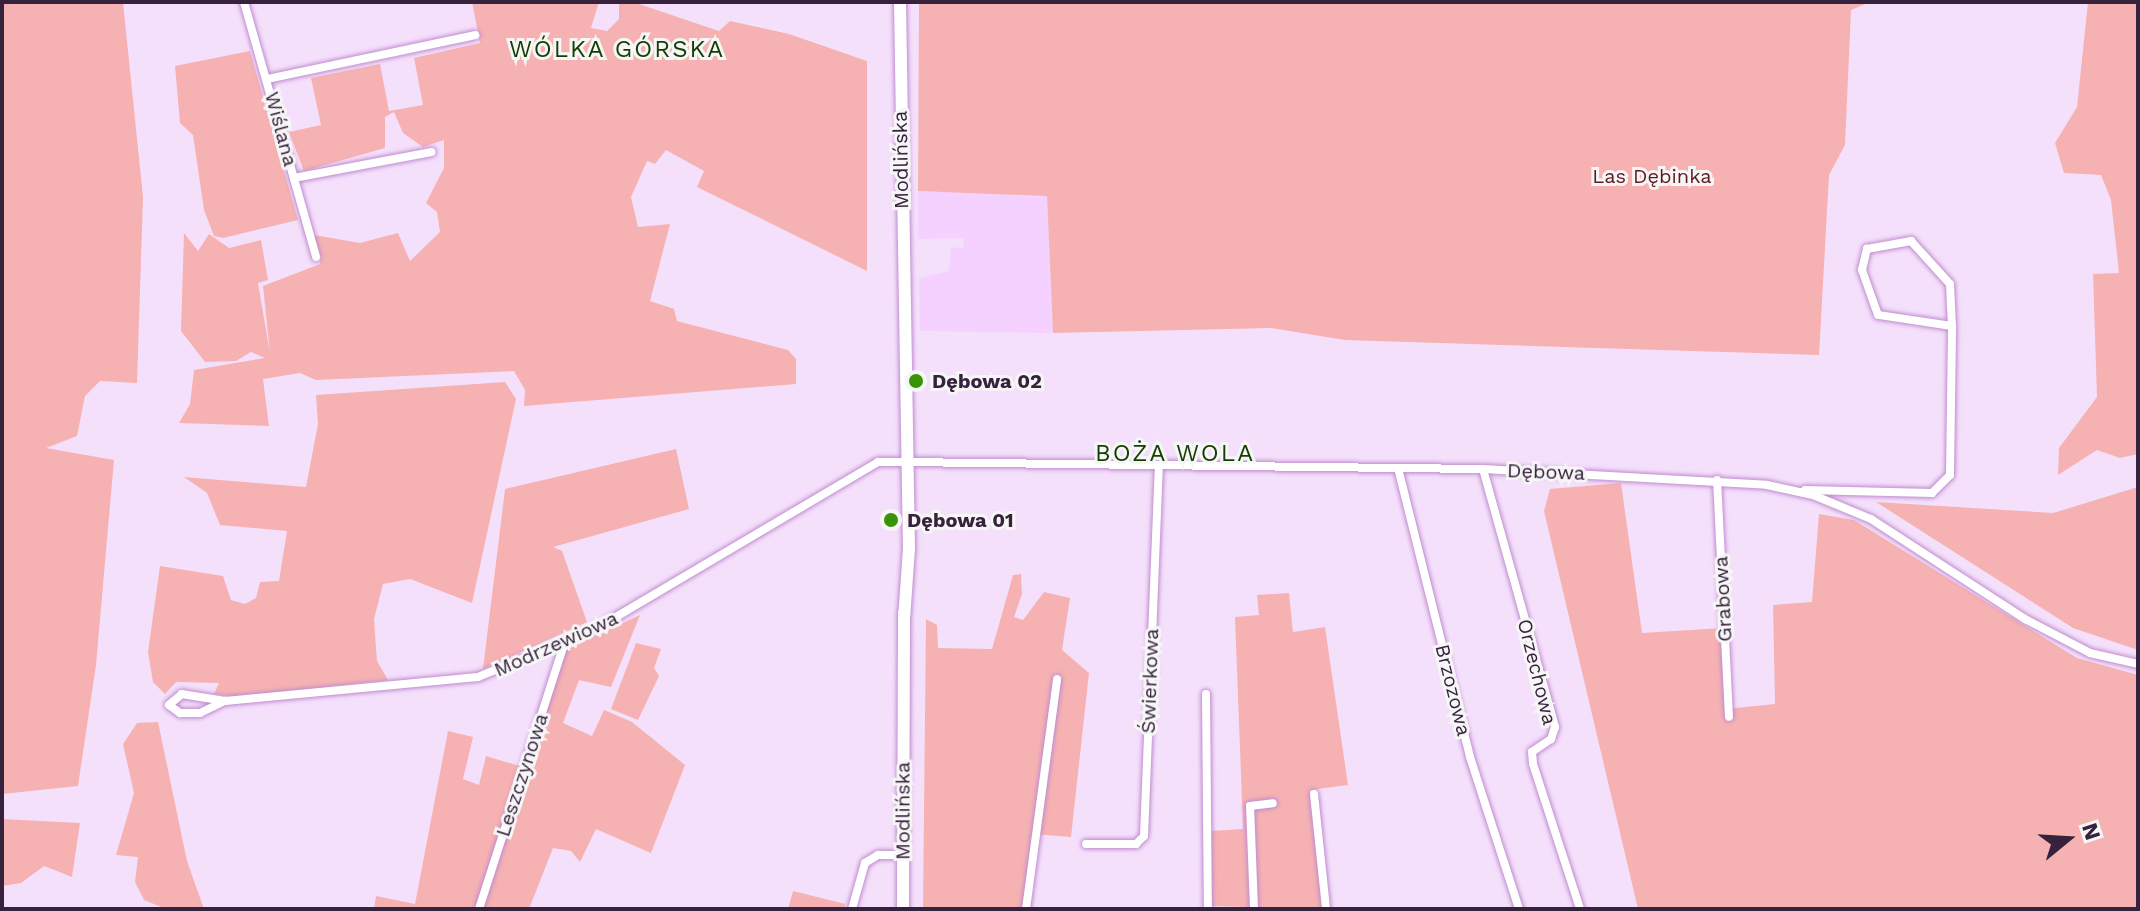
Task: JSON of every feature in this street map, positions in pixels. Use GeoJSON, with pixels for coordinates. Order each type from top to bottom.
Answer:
{"type":"FeatureCollection","features":[{"type":"Feature","properties":{"kind":"main road","name":"Modlińska"},"geometry":{"type":"LineString","coordinates":[[900,2],[904,462],[903,908]]}},
{"type":"Feature","properties":{"kind":"street","name":"Wiślana"},"geometry":{"type":"LineString","coordinates":[[244,2],[316,257]]}},
{"type":"Feature","properties":{"kind":"street"},"geometry":{"type":"LineString","coordinates":[[267,79],[475,35]]}},
{"type":"Feature","properties":{"kind":"street"},"geometry":{"type":"LineString","coordinates":[[294,178],[432,152]]}},
{"type":"Feature","properties":{"kind":"street"},"geometry":{"type":"LineString","coordinates":[[1795,491],[1932,493],[1948,484],[1952,326],[1950,284],[1911,241],[1867,249],[1862,270],[1878,315],[1952,326]]}},
{"type":"Feature","properties":{"kind":"street","name":"Modrzewiowa"},"geometry":{"type":"LineString","coordinates":[[225,701],[200,713],[180,713],[169,705],[182,694],[225,701],[456,682],[565,641],[640,605],[878,462],[904,462]]}},
{"type":"Feature","properties":{"kind":"street","name":"Dębowa"},"geometry":{"type":"LineString","coordinates":[[904,462],[1483,469],[1717,480],[1795,491],[1871,519],[2025,619],[2090,653],[2138,664]]}},
{"type":"Feature","properties":{"kind":"street","name":"Świerkowa"},"geometry":{"type":"LineString","coordinates":[[1086,844],[1136,844],[1144,836],[1159,465]]}},
{"type":"Feature","properties":{"kind":"street","name":"Brzozowa"},"geometry":{"type":"LineString","coordinates":[[1398,468],[1470,757],[1519,909]]}},
{"type":"Feature","properties":{"kind":"street","name":"Orzechowa"},"geometry":{"type":"LineString","coordinates":[[1483,469],[1555,727],[1551,739],[1532,752],[1533,764],[1580,909]]}},
{"type":"Feature","properties":{"kind":"street","name":"Grabowa"},"geometry":{"type":"LineString","coordinates":[[1717,480],[1729,717]]}},
{"type":"Feature","properties":{"kind":"street","name":"Leszczynowa"},"geometry":{"type":"LineString","coordinates":[[479,909],[565,641]]}},
{"type":"Feature","properties":{"kind":"street"},"geometry":{"type":"LineString","coordinates":[[1026,909],[1057,679]]}},
{"type":"Feature","properties":{"kind":"street"},"geometry":{"type":"LineString","coordinates":[[1206,694],[1208,909]]}},
{"type":"Feature","properties":{"kind":"street"},"geometry":{"type":"LineString","coordinates":[[1314,794],[1326,909]]}},
{"type":"Feature","properties":{"kind":"street"},"geometry":{"type":"LineString","coordinates":[[1254,909],[1250,806],[1273,803]]}},
{"type":"Feature","properties":{"kind":"street"},"geometry":{"type":"LineString","coordinates":[[852,909],[865,863],[878,855],[903,855]]}},
{"type":"Feature","properties":{"kind":"shaded area"},"geometry":{"type":"Polygon","coordinates":[[[918,191],[1047,195],[1053,333],[920,331],[919,278],[949,271],[951,248],[964,247],[963,238],[918,239],[918,191]]]}},
{"type":"Feature","properties":{"kind":"green space"},"geometry":{"type":"Polygon","coordinates":[[[2,2],[123,2],[143,197],[137,383],[100,381],[85,396],[77,436],[46,448],[114,460],[96,665],[78,786],[2,794],[2,2]]]}},
{"type":"Feature","properties":{"kind":"green space"},"geometry":{"type":"Polygon","coordinates":[[[472,2],[599,2],[591,28],[607,31],[619,19],[619,2],[633,2],[719,31],[730,21],[789,34],[867,61],[867,271],[697,187],[704,171],[666,150],[655,164],[647,161],[631,197],[638,227],[670,224],[650,301],[674,309],[677,321],[788,350],[796,359],[796,384],[524,406],[525,390],[514,371],[316,380],[300,373],[263,379],[269,426],[179,423],[190,404],[194,370],[265,358],[251,352],[236,361],[205,362],[181,331],[184,233],[198,251],[209,234],[229,248],[261,240],[268,280],[258,283],[270,353],[263,286],[320,264],[314,235],[360,243],[398,233],[410,261],[440,232],[437,212],[426,203],[444,168],[444,140],[423,147],[403,133],[394,112],[385,117],[385,148],[304,171],[289,132],[321,125],[311,78],[380,64],[389,111],[423,105],[414,58],[480,43],[472,2]]]}},
{"type":"Feature","properties":{"kind":"green space","name":"Las Dębinka"},"geometry":{"type":"Polygon","coordinates":[[[919,2],[1870,2],[1851,10],[1845,145],[1829,175],[1819,355],[1345,340],[1271,328],[1053,333],[1047,196],[918,191],[919,2]]]}},
{"type":"Feature","properties":{"kind":"green space"},"geometry":{"type":"Polygon","coordinates":[[[2088,2],[2138,2],[2138,454],[2120,458],[2097,450],[2058,475],[2059,448],[2097,397],[2093,274],[2119,273],[2111,200],[2101,175],[2064,173],[2055,143],[2077,107],[2088,2]]]}},
{"type":"Feature","properties":{"kind":"green space"},"geometry":{"type":"Polygon","coordinates":[[[250,51],[298,220],[223,238],[214,236],[204,210],[193,135],[180,123],[175,66],[250,51]]]}},
{"type":"Feature","properties":{"kind":"green space"},"geometry":{"type":"Polygon","coordinates":[[[505,382],[516,399],[472,603],[410,579],[383,584],[374,619],[377,661],[388,680],[239,697],[214,694],[219,683],[176,682],[165,694],[153,682],[148,652],[160,566],[223,576],[231,600],[245,604],[256,598],[260,582],[279,581],[287,531],[220,525],[207,493],[184,477],[306,487],[318,424],[316,395],[505,382]]]}},
{"type":"Feature","properties":{"kind":"green space"},"geometry":{"type":"Polygon","coordinates":[[[676,449],[689,509],[553,547],[562,551],[587,622],[483,669],[505,489],[676,449]]]}},
{"type":"Feature","properties":{"kind":"green space"},"geometry":{"type":"Polygon","coordinates":[[[1621,483],[1642,633],[1723,628],[1725,709],[1775,704],[1773,605],[1812,602],[1819,514],[1854,520],[2077,658],[2138,675],[2138,909],[1638,909],[1544,511],[1550,489],[1621,483]]]}},
{"type":"Feature","properties":{"kind":"green space"},"geometry":{"type":"Polygon","coordinates":[[[2138,487],[2138,650],[2073,628],[1876,502],[2053,513],[2138,487]]]}},
{"type":"Feature","properties":{"kind":"green space"},"geometry":{"type":"Polygon","coordinates":[[[1021,574],[1022,594],[1014,617],[1023,620],[1044,592],[1070,598],[1062,650],[1089,673],[1071,837],[1033,834],[1025,909],[923,909],[926,619],[937,625],[938,648],[992,649],[1013,575],[1021,574]]]}},
{"type":"Feature","properties":{"kind":"green space"},"geometry":{"type":"Polygon","coordinates":[[[1289,593],[1293,632],[1325,627],[1348,785],[1310,790],[1323,909],[1211,906],[1210,831],[1243,829],[1235,617],[1259,615],[1257,595],[1289,593]]]}},
{"type":"Feature","properties":{"kind":"green space"},"geometry":{"type":"Polygon","coordinates":[[[640,615],[611,687],[579,680],[563,723],[592,736],[604,710],[632,722],[685,765],[651,853],[596,829],[580,862],[571,851],[553,848],[529,909],[374,909],[376,896],[415,904],[448,731],[473,737],[463,779],[479,785],[486,756],[523,767],[563,651],[640,615]]]}},
{"type":"Feature","properties":{"kind":"green space"},"geometry":{"type":"Polygon","coordinates":[[[636,643],[661,649],[654,668],[659,676],[638,720],[611,709],[636,643]]]}},
{"type":"Feature","properties":{"kind":"green space"},"geometry":{"type":"Polygon","coordinates":[[[158,722],[187,861],[204,909],[166,909],[144,900],[135,882],[138,857],[116,855],[134,793],[123,744],[137,723],[158,722]]]}},
{"type":"Feature","properties":{"kind":"green space"},"geometry":{"type":"Polygon","coordinates":[[[2,819],[80,823],[72,877],[44,866],[21,883],[2,886],[2,819]]]}},
{"type":"Feature","properties":{"kind":"green space"},"geometry":{"type":"Polygon","coordinates":[[[793,891],[845,904],[844,909],[788,909],[793,891]]]}},
{"type":"Feature","properties":{"kind":"place","name":"Dębowa 02"},"geometry":{"type":"Point","coordinates":[916,381]}},
{"type":"Feature","properties":{"kind":"place","name":"Dębowa 01"},"geometry":{"type":"Point","coordinates":[891,520]}},
{"type":"Feature","properties":{"kind":"district","name":"WÓLKA GÓRSKA"},"geometry":{"type":"Point","coordinates":[617,50]}},
{"type":"Feature","properties":{"kind":"district","name":"BOŻA WOLA"},"geometry":{"type":"Point","coordinates":[1175,454]}}]}
